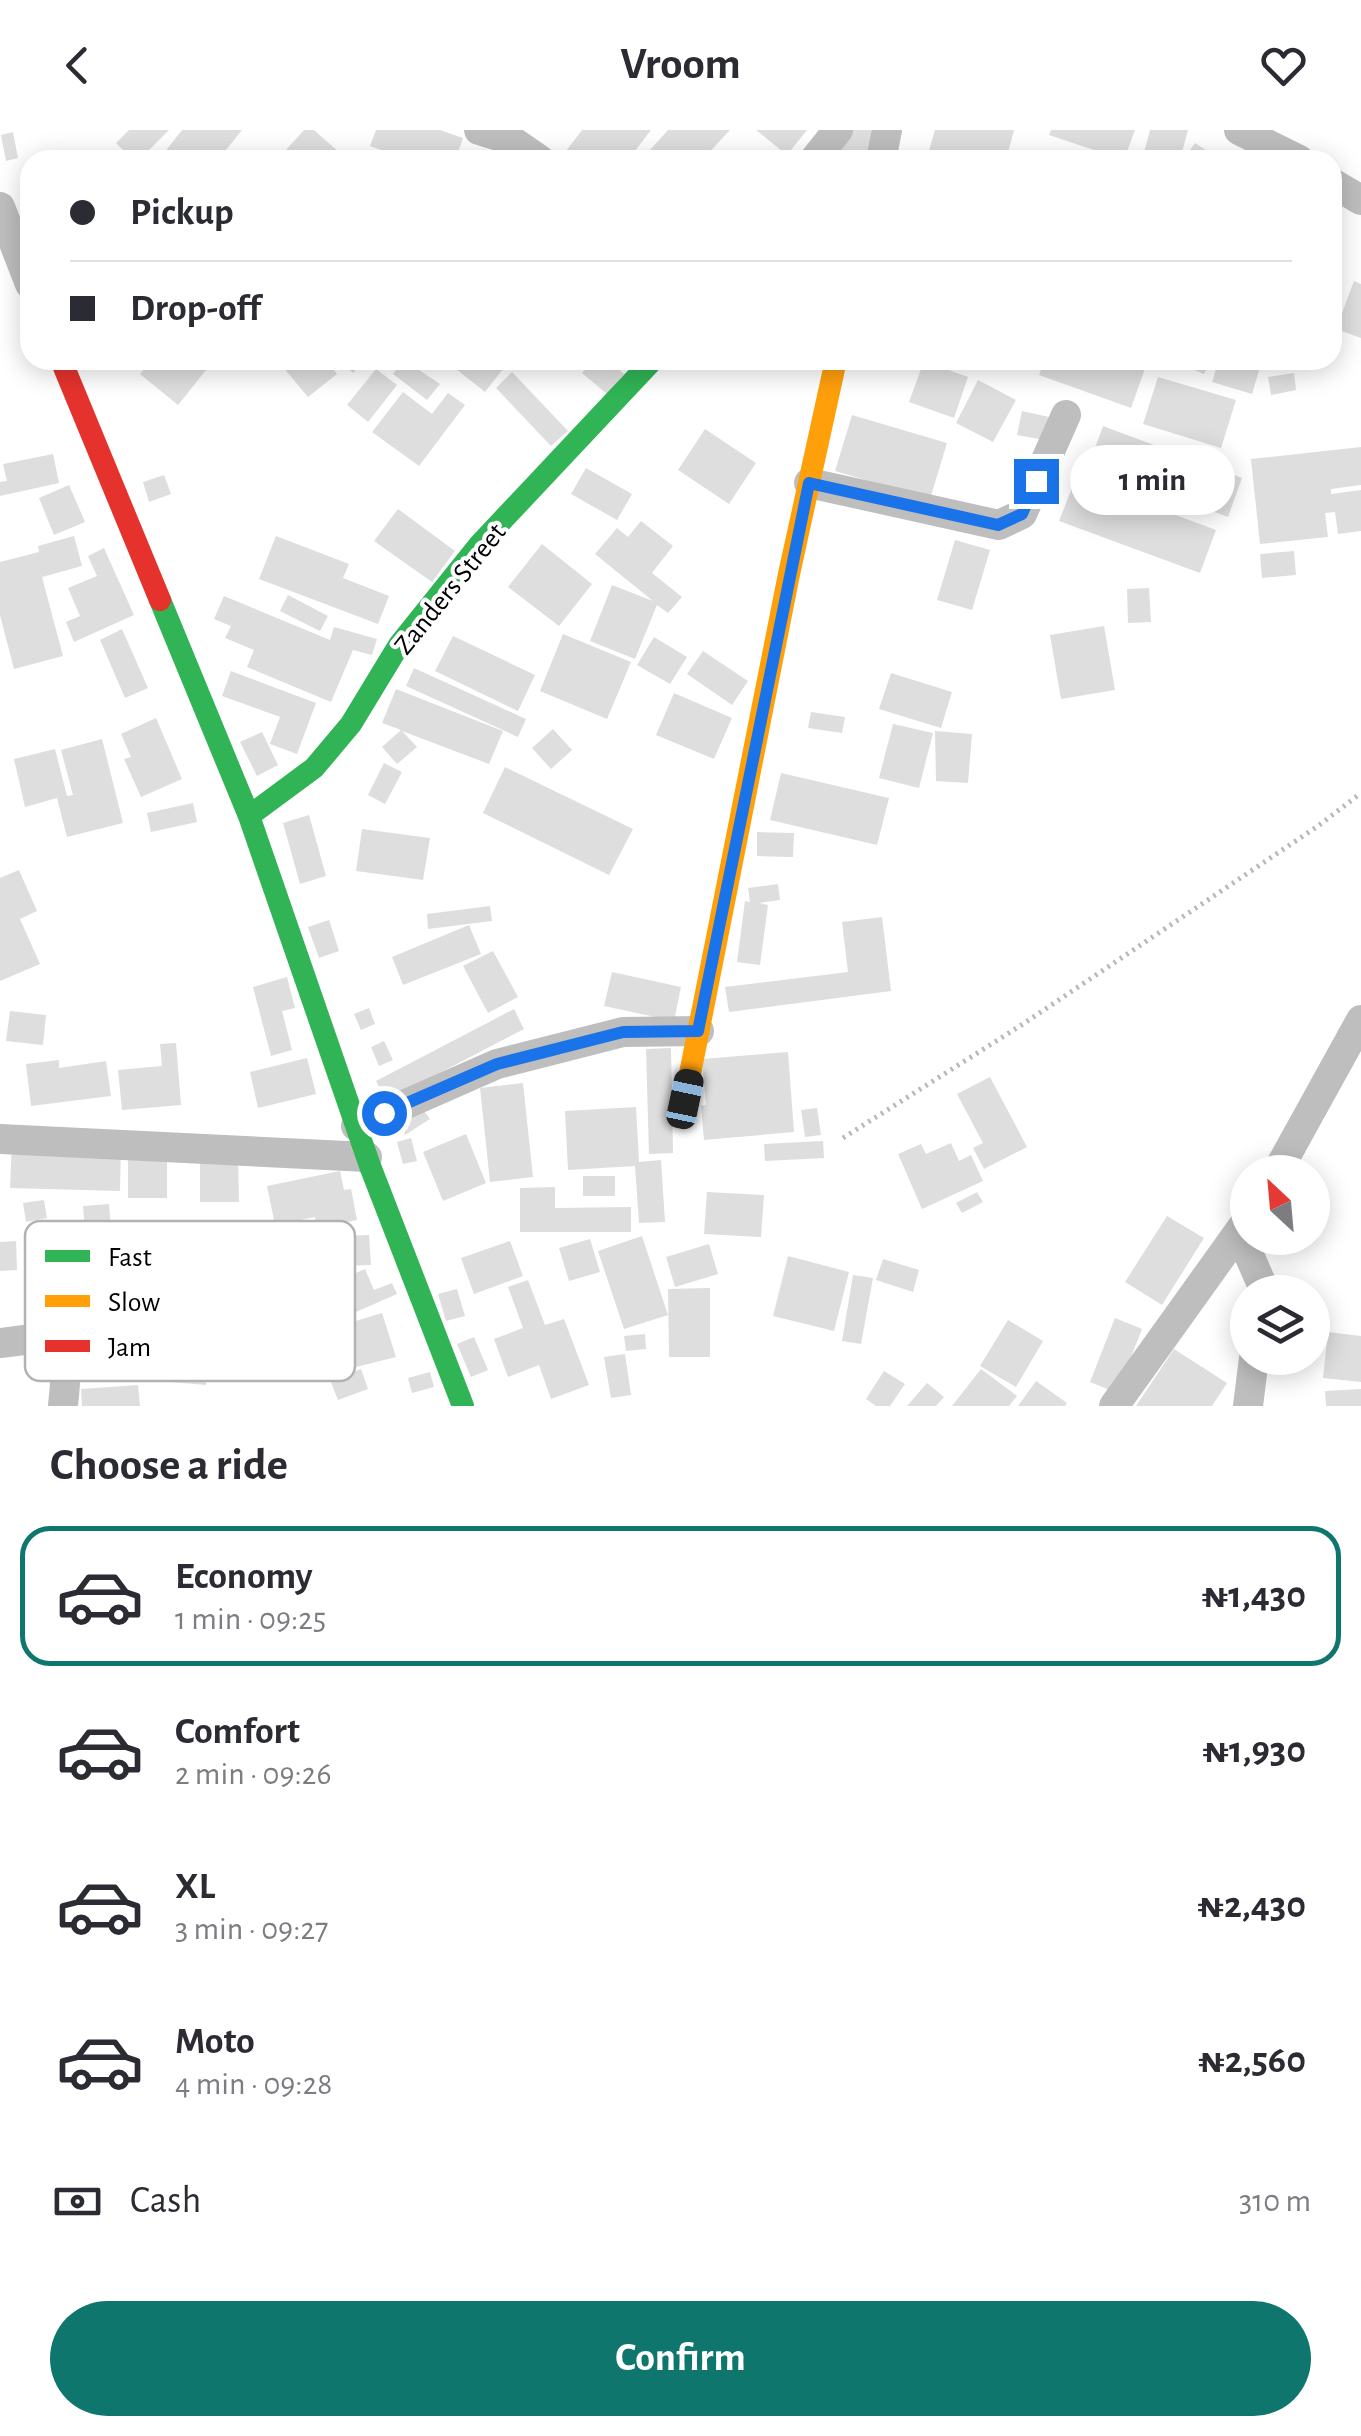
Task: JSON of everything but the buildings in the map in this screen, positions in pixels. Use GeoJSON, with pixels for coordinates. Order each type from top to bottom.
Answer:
{"type":"FeatureCollection","features":[{"type":"Feature","properties":{"kind":"street"},"geometry":{"type":"LineString","coordinates":[[478,130],[511,140],[526,150]]}},
{"type":"Feature","properties":{"kind":"street"},"geometry":{"type":"LineString","coordinates":[[822,150],[838,130]]}},
{"type":"Feature","properties":{"kind":"street"},"geometry":{"type":"LineString","coordinates":[[1239,130],[1279,150]]}},
{"type":"Feature","properties":{"kind":"street"},"geometry":{"type":"LineString","coordinates":[[0,207],[17,268]]}},
{"type":"Feature","properties":{"kind":"street"},"geometry":{"type":"LineString","coordinates":[[66,370],[250,816],[367,1157],[463,1406]]}},
{"type":"Feature","properties":{"kind":"street","name":"Zanders Street"},"geometry":{"type":"LineString","coordinates":[[250,816],[314,768],[351,724],[399,645],[480,544],[644,370]]}},
{"type":"Feature","properties":{"kind":"street"},"geometry":{"type":"LineString","coordinates":[[685,1099],[834,370]]}},
{"type":"Feature","properties":{"kind":"street"},"geometry":{"type":"LineString","coordinates":[[809,483],[998,525],[1022,514],[1066,415]]}},
{"type":"Feature","properties":{"kind":"street"},"geometry":{"type":"LineString","coordinates":[[1286,1155],[1361,1020]]}},
{"type":"Feature","properties":{"kind":"street"},"geometry":{"type":"LineString","coordinates":[[356,1126],[497,1064],[623,1032],[698,1031]]}},
{"type":"Feature","properties":{"kind":"street"},"geometry":{"type":"LineString","coordinates":[[0,1139],[367,1157]]}},
{"type":"Feature","properties":{"kind":"street"},"geometry":{"type":"LineString","coordinates":[[1114,1406],[1230,1244]]}},
{"type":"Feature","properties":{"kind":"street"},"geometry":{"type":"LineString","coordinates":[[0,1343],[25,1340]]}},
{"type":"Feature","properties":{"kind":"street"},"geometry":{"type":"LineString","coordinates":[[1248,1406],[1252,1375]]}},
{"type":"Feature","properties":{"kind":"street"},"geometry":{"type":"LineString","coordinates":[[63,1406],[65,1381]]}},
{"type":"Feature","properties":{"kind":"path"},"geometry":{"type":"LineString","coordinates":[[843,1138],[1020,1026],[1361,793]]}},
{"type":"Feature","properties":{"kind":"traffic: fast"},"geometry":{"type":"LineString","coordinates":[[249,816],[314,768],[351,724],[399,645],[480,544],[644,370]]}},
{"type":"Feature","properties":{"kind":"traffic: fast"},"geometry":{"type":"LineString","coordinates":[[160,600],[249,816],[370,1166],[463,1406]]}},
{"type":"Feature","properties":{"kind":"traffic: slow"},"geometry":{"type":"LineString","coordinates":[[685,1099],[789,574],[834,370]]}},
{"type":"Feature","properties":{"kind":"traffic: jam"},"geometry":{"type":"LineString","coordinates":[[65,370],[160,600]]}},
{"type":"Feature","properties":{"kind":"route"},"geometry":{"type":"LineString","coordinates":[[384,1113],[497,1064],[623,1032],[698,1031],[809,483],[998,525],[1022,514],[1036,481]]}}]}
